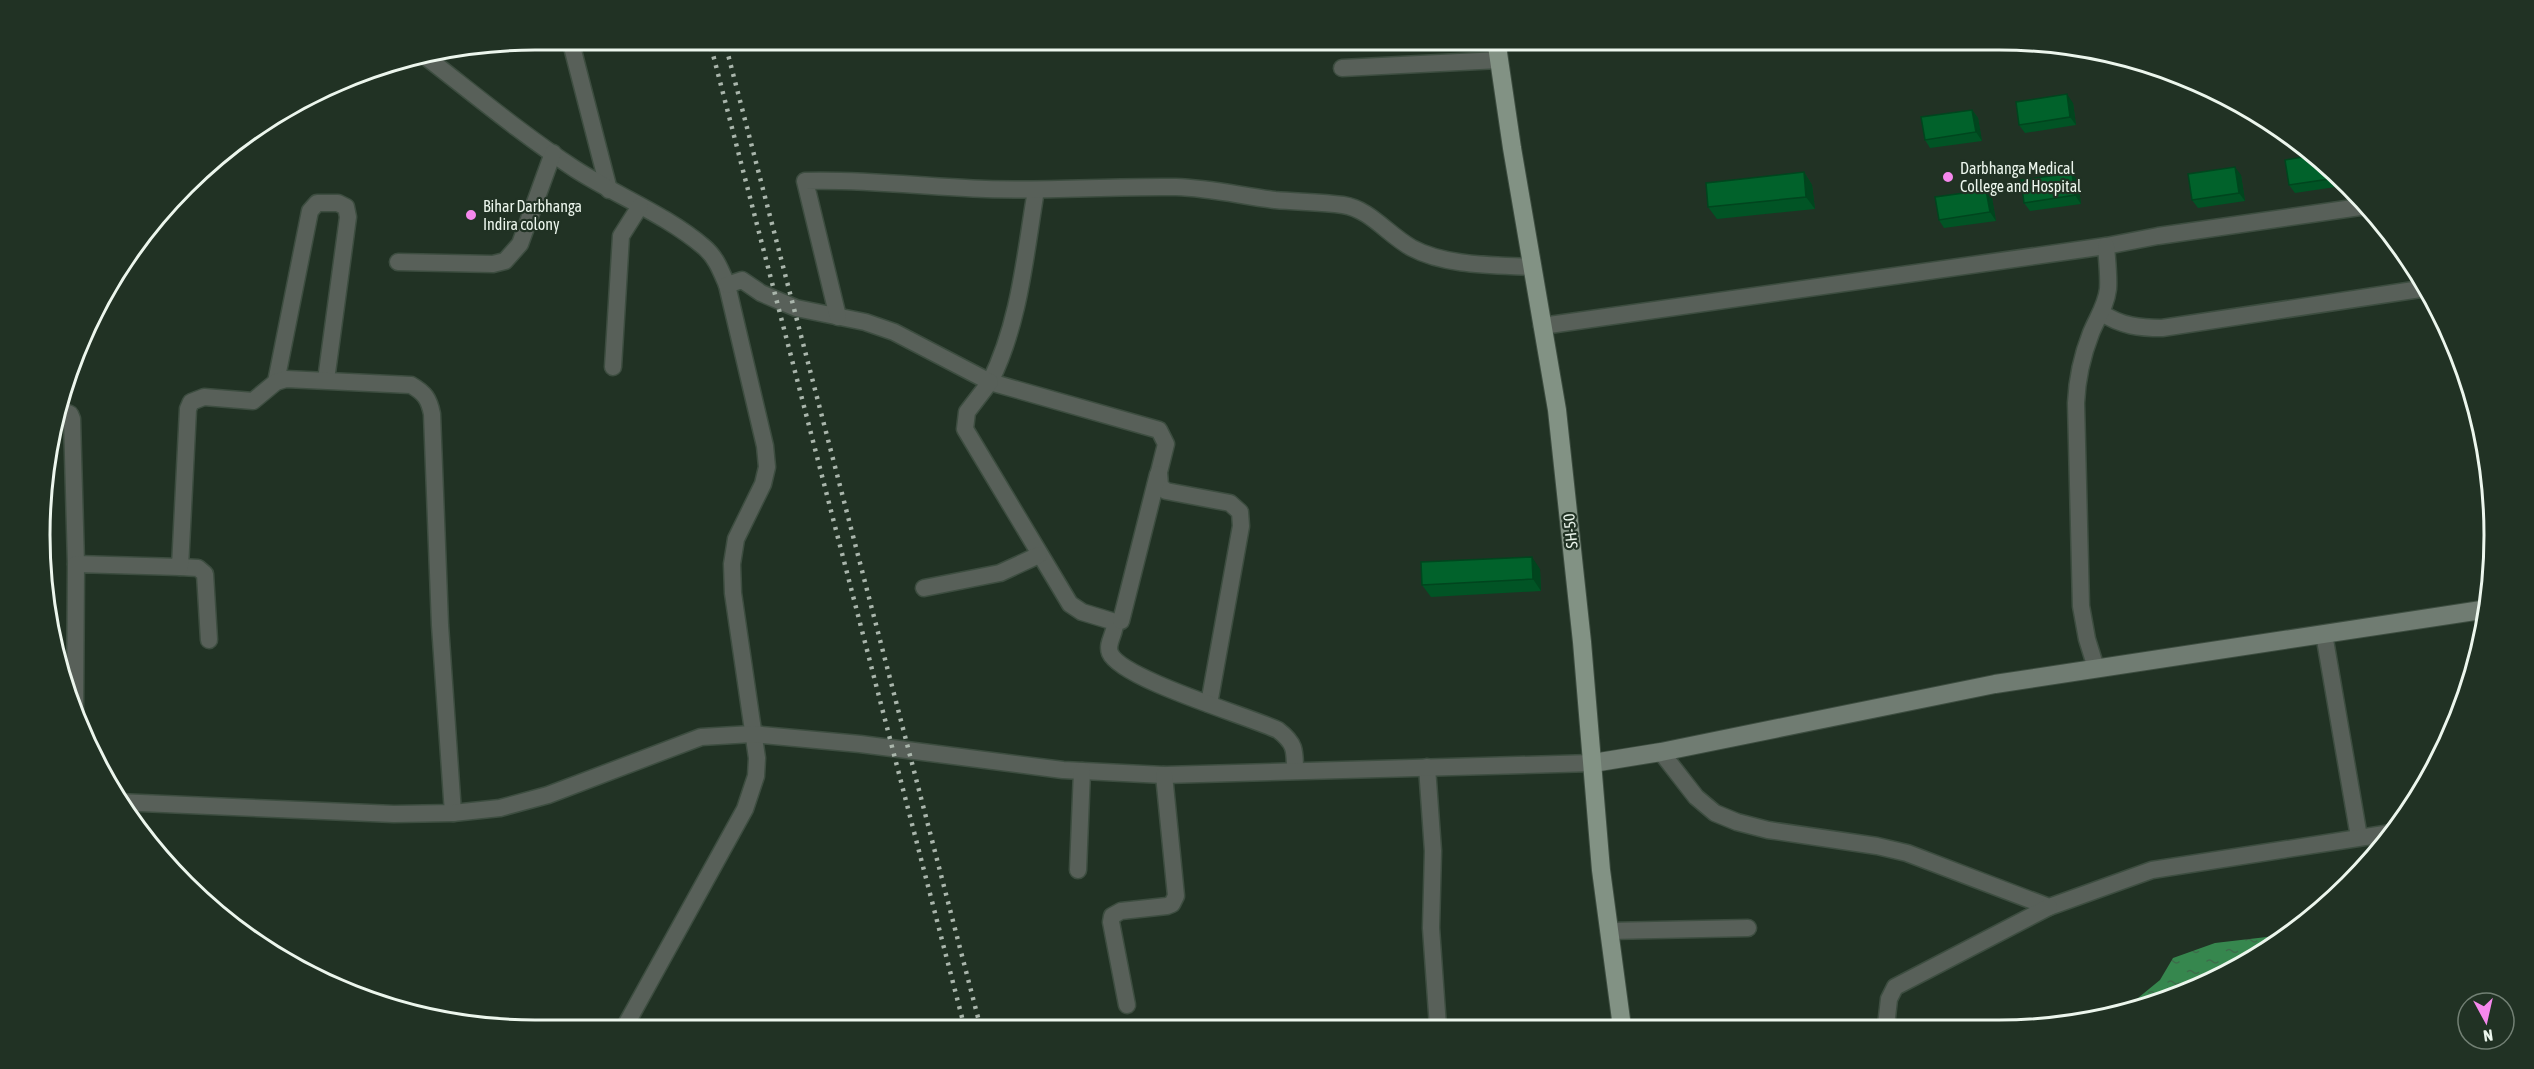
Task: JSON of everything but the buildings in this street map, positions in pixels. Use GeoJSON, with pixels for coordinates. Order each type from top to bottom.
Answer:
{"type":"FeatureCollection","features":[{"type":"Feature","properties":{"kind":"main road","name":"SH-50"},"geometry":{"type":"LineString","coordinates":[[1498,50],[1559,422],[1593,763],[1601,870],[1621,1020]]}},
{"type":"Feature","properties":{"kind":"street"},"geometry":{"type":"LineString","coordinates":[[573,50],[609,190]]}},
{"type":"Feature","properties":{"kind":"street"},"geometry":{"type":"LineString","coordinates":[[1342,68],[1499,60]]}},
{"type":"Feature","properties":{"kind":"street"},"geometry":{"type":"LineString","coordinates":[[431,61],[553,153],[705,248],[719,266],[727,285],[760,421],[767,467],[763,484],[736,539],[732,564],[733,593],[757,758],[756,776],[745,809],[629,1020]]}},
{"type":"Feature","properties":{"kind":"street"},"geometry":{"type":"LineString","coordinates":[[398,262],[493,264],[505,261],[520,244],[553,153]]}},
{"type":"Feature","properties":{"kind":"street"},"geometry":{"type":"LineString","coordinates":[[838,317],[805,181],[847,180],[987,189],[1177,187],[1274,200],[1340,205],[1365,213],[1412,248],[1429,254],[1476,264],[1532,267]]}},
{"type":"Feature","properties":{"kind":"street"},"geometry":{"type":"LineString","coordinates":[[1036,189],[1015,315],[1002,357],[990,382],[967,412],[965,429],[1070,604],[1082,612],[1110,618],[1115,622],[1109,648],[1113,657],[1154,682],[1263,723],[1290,739],[1295,753],[1294,770]]}},
{"type":"Feature","properties":{"kind":"street"},"geometry":{"type":"LineString","coordinates":[[276,382],[310,211],[317,203],[338,203],[346,207],[348,217],[326,380]]}},
{"type":"Feature","properties":{"kind":"street"},"geometry":{"type":"LineString","coordinates":[[613,367],[621,236],[640,206]]}},
{"type":"Feature","properties":{"kind":"street"},"geometry":{"type":"LineString","coordinates":[[1542,326],[2106,246],[2158,236],[2357,207]]}},
{"type":"Feature","properties":{"kind":"street"},"geometry":{"type":"LineString","coordinates":[[2096,668],[2087,639],[2081,606],[2076,403],[2077,380],[2091,332],[2102,313],[2108,289],[2106,246]]}},
{"type":"Feature","properties":{"kind":"street"},"geometry":{"type":"LineString","coordinates":[[727,285],[742,279],[761,293],[796,308],[865,322],[894,332],[990,382],[1159,430],[1166,444],[1121,621]]}},
{"type":"Feature","properties":{"kind":"street"},"geometry":{"type":"LineString","coordinates":[[2102,313],[2115,322],[2140,328],[2162,328],[2418,289]]}},
{"type":"Feature","properties":{"kind":"street"},"geometry":{"type":"LineString","coordinates":[[180,567],[188,409],[191,402],[204,398],[253,400],[276,382],[286,379],[411,385],[423,392],[429,400],[432,414],[440,625],[453,813]]}},
{"type":"Feature","properties":{"kind":"street"},"geometry":{"type":"LineString","coordinates":[[65,412],[70,414],[72,419],[76,564],[75,690]]}},
{"type":"Feature","properties":{"kind":"street"},"geometry":{"type":"LineString","coordinates":[[1158,472],[1160,486],[1166,491],[1230,503],[1240,512],[1241,526],[1209,704]]}},
{"type":"Feature","properties":{"kind":"street"},"geometry":{"type":"LineString","coordinates":[[924,588],[1000,573],[1040,555]]}},
{"type":"Feature","properties":{"kind":"street"},"geometry":{"type":"LineString","coordinates":[[76,564],[198,568],[205,574],[209,640]]}},
{"type":"Feature","properties":{"kind":"street"},"geometry":{"type":"LineString","coordinates":[[130,803],[394,814],[453,813],[500,808],[548,795],[701,737],[752,734],[860,744],[892,750],[1082,771],[1164,775],[1593,763],[1661,752],[1995,684],[2478,611]]}},
{"type":"Feature","properties":{"kind":"street"},"geometry":{"type":"LineString","coordinates":[[2324,634],[2359,837]]}},
{"type":"Feature","properties":{"kind":"street"},"geometry":{"type":"LineString","coordinates":[[1661,752],[1696,797],[1715,813],[1737,822],[1768,830],[1897,851],[2049,907]]}},
{"type":"Feature","properties":{"kind":"street"},"geometry":{"type":"LineString","coordinates":[[1427,767],[1433,851],[1431,928],[1437,1020]]}},
{"type":"Feature","properties":{"kind":"street"},"geometry":{"type":"LineString","coordinates":[[1078,870],[1082,771]]}},
{"type":"Feature","properties":{"kind":"street"},"geometry":{"type":"LineString","coordinates":[[1127,1005],[1111,922],[1112,916],[1121,912],[1167,906],[1172,904],[1176,896],[1164,775]]}},
{"type":"Feature","properties":{"kind":"street"},"geometry":{"type":"LineString","coordinates":[[1887,1020],[1889,999],[1895,987],[2049,907],[2152,870],[2380,834]]}},
{"type":"Feature","properties":{"kind":"street"},"geometry":{"type":"LineString","coordinates":[[1609,931],[1748,928]]}},
{"type":"Feature","properties":{"kind":"water"},"geometry":{"type":"Polygon","coordinates":[[[2271,937],[2242,955],[2185,983],[2136,1000],[2160,980],[2173,958],[2215,943],[2271,937]]]}},
{"type":"Feature","properties":{"kind":"railway"},"geometry":{"type":"LineString","coordinates":[[712,50],[963,1020]]}},
{"type":"Feature","properties":{"kind":"railway"},"geometry":{"type":"LineString","coordinates":[[727,50],[979,1020]]}},
{"type":"Feature","properties":{"kind":"place","name":"Darbhanga Medical College and Hospital"},"geometry":{"type":"Point","coordinates":[1948,177]}},
{"type":"Feature","properties":{"kind":"place","name":"Bihar Darbhanga Indira colony"},"geometry":{"type":"Point","coordinates":[471,215]}}]}
